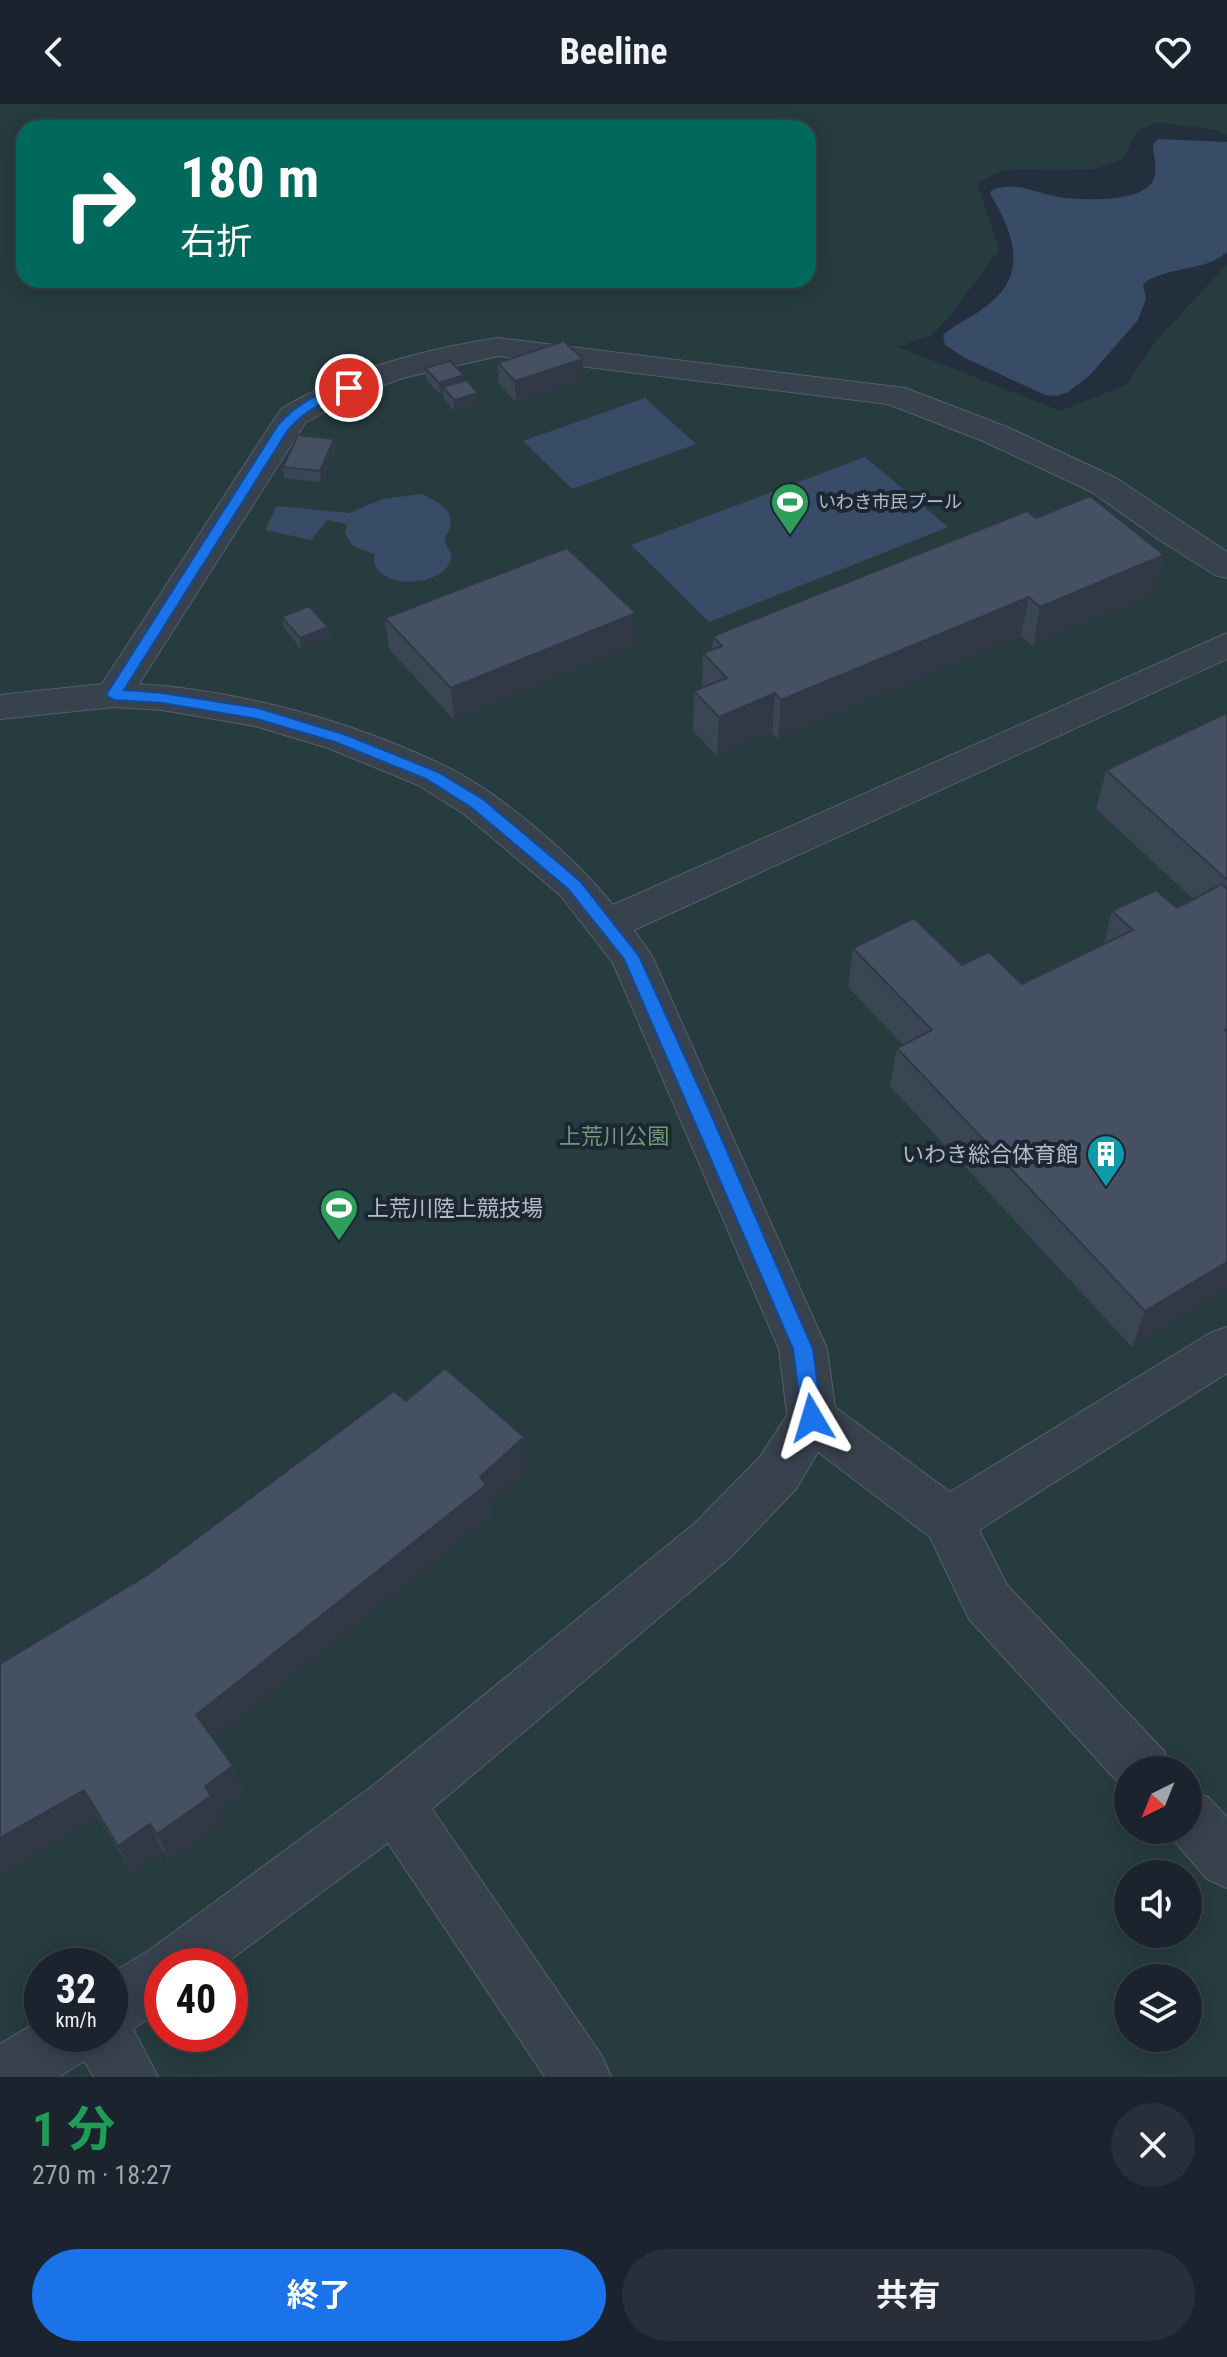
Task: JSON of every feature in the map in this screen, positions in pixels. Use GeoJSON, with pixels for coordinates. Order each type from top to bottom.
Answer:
{"type":"FeatureCollection","features":[{"type":"Feature","properties":{"kind":"street"},"geometry":{"type":"LineString","coordinates":[[114,695],[293,416],[319,398],[409,367],[498,347],[894,395],[995,434],[1104,485],[1170,532],[1227,567]]}},
{"type":"Feature","properties":{"kind":"street"},"geometry":{"type":"LineString","coordinates":[[607,925],[1227,645]]}},
{"type":"Feature","properties":{"kind":"street"},"geometry":{"type":"LineString","coordinates":[[0,707],[114,695],[162,698],[258,714],[341,739],[432,776],[478,804],[574,885],[631,956],[803,1349],[812,1418],[778,1473],[713,1540],[395,1804],[198,1948]]}},
{"type":"Feature","properties":{"kind":"street"},"geometry":{"type":"LineString","coordinates":[[948,1521],[1227,1348]]}},
{"type":"Feature","properties":{"kind":"street"},"geometry":{"type":"LineString","coordinates":[[812,1418],[948,1521],[988,1602],[1131,1756]]}},
{"type":"Feature","properties":{"kind":"street"},"geometry":{"type":"LineString","coordinates":[[395,1804],[581,2077]]}},
{"type":"Feature","properties":{"kind":"street"},"geometry":{"type":"LineString","coordinates":[[1202,1832],[1227,1859]]}},
{"type":"Feature","properties":{"kind":"street"},"geometry":{"type":"LineString","coordinates":[[3,2077],[44,2052]]}},
{"type":"Feature","properties":{"kind":"street"},"geometry":{"type":"LineString","coordinates":[[113,2052],[128,2077]]}},
{"type":"Feature","properties":{"kind":"green space","name":"上荒川公園"},"geometry":{"type":"Polygon","coordinates":[[[0,104],[1227,104],[1227,135],[1217,130],[1157,122],[1138,131],[1122,159],[1096,169],[1003,170],[977,183],[999,250],[949,317],[929,336],[898,347],[1061,411],[1127,384],[1157,340],[1227,264],[1227,2077],[0,2077],[0,104]]]}},
{"type":"Feature","properties":{"kind":"water"},"geometry":{"type":"Polygon","coordinates":[[[1158,139],[1227,142],[1227,252],[1207,263],[1163,274],[1143,284],[1146,299],[1138,320],[1089,376],[1068,392],[1057,396],[1045,395],[965,358],[945,345],[943,335],[989,304],[1009,279],[1013,251],[1005,222],[991,191],[1018,187],[1065,198],[1087,199],[1130,195],[1151,184],[1155,175],[1153,144],[1158,139]]]}},
{"type":"Feature","properties":{"kind":"water"},"geometry":{"type":"Polygon","coordinates":[[[645,398],[696,444],[572,489],[523,441],[645,398]]]}},
{"type":"Feature","properties":{"kind":"water","name":"いわき市民プール"},"geometry":{"type":"Polygon","coordinates":[[[865,457],[948,527],[709,622],[631,545],[865,457]]]}},
{"type":"Feature","properties":{"kind":"water"},"geometry":{"type":"Polygon","coordinates":[[[421,494],[443,506],[451,521],[445,540],[451,560],[443,571],[424,580],[401,581],[382,574],[375,565],[374,554],[353,546],[345,533],[347,524],[327,520],[311,540],[265,530],[277,506],[349,513],[383,499],[421,494]]]}},
{"type":"Feature","properties":{"kind":"building"},"geometry":{"type":"Polygon","coordinates":[[[564,341],[583,359],[515,381],[498,363],[564,341]]]}},
{"type":"Feature","properties":{"kind":"building"},"geometry":{"type":"Polygon","coordinates":[[[450,361],[464,375],[439,383],[425,368],[450,361]]]}},
{"type":"Feature","properties":{"kind":"building"},"geometry":{"type":"Polygon","coordinates":[[[467,380],[478,393],[454,400],[443,387],[467,380]]]}},
{"type":"Feature","properties":{"kind":"building"},"geometry":{"type":"Polygon","coordinates":[[[298,435],[334,439],[320,471],[283,467],[298,435]]]}},
{"type":"Feature","properties":{"kind":"building"},"geometry":{"type":"Polygon","coordinates":[[[1090,496],[1164,555],[1040,607],[1029,597],[781,700],[775,693],[719,717],[694,691],[727,678],[703,653],[722,646],[713,636],[1027,511],[1036,518],[1090,496]]]}},
{"type":"Feature","properties":{"kind":"building"},"geometry":{"type":"Polygon","coordinates":[[[567,548],[636,613],[451,688],[385,618],[567,548]]]}},
{"type":"Feature","properties":{"kind":"building"},"geometry":{"type":"Polygon","coordinates":[[[309,606],[328,627],[300,638],[282,617],[309,606]]]}},
{"type":"Feature","properties":{"kind":"building"},"geometry":{"type":"Polygon","coordinates":[[[1227,713],[1227,880],[1106,770],[1227,713]]]}},
{"type":"Feature","properties":{"kind":"building","name":"いわき総合体育館"},"geometry":{"type":"Polygon","coordinates":[[[1222,884],[1227,889],[1227,1262],[1145,1311],[897,1048],[932,1030],[853,948],[914,918],[962,965],[989,952],[1022,984],[1133,930],[1112,911],[1156,890],[1177,908],[1222,884]]]}},
{"type":"Feature","properties":{"kind":"building"},"geometry":{"type":"Polygon","coordinates":[[[445,1368],[524,1437],[480,1477],[486,1485],[196,1715],[233,1766],[205,1786],[211,1796],[157,1834],[150,1824],[118,1846],[84,1790],[0,1838],[0,1664],[149,1574],[394,1391],[406,1401],[445,1368]]]}},
{"type":"Feature","properties":{"kind":"place","name":"いわき市民プール"},"geometry":{"type":"Point","coordinates":[790,536]}},
{"type":"Feature","properties":{"kind":"place","name":"いわき総合体育館"},"geometry":{"type":"Point","coordinates":[1106,1188]}},
{"type":"Feature","properties":{"kind":"place","name":"上荒川陸上競技場"},"geometry":{"type":"Point","coordinates":[339,1242]}},
{"type":"Feature","properties":{"kind":"route"},"geometry":{"type":"LineString","coordinates":[[349,388],[319,398],[293,416],[283,428],[114,695],[162,698],[258,714],[341,739],[432,776],[478,804],[574,885],[631,956],[701,1112],[803,1349],[812,1418]]}}]}
